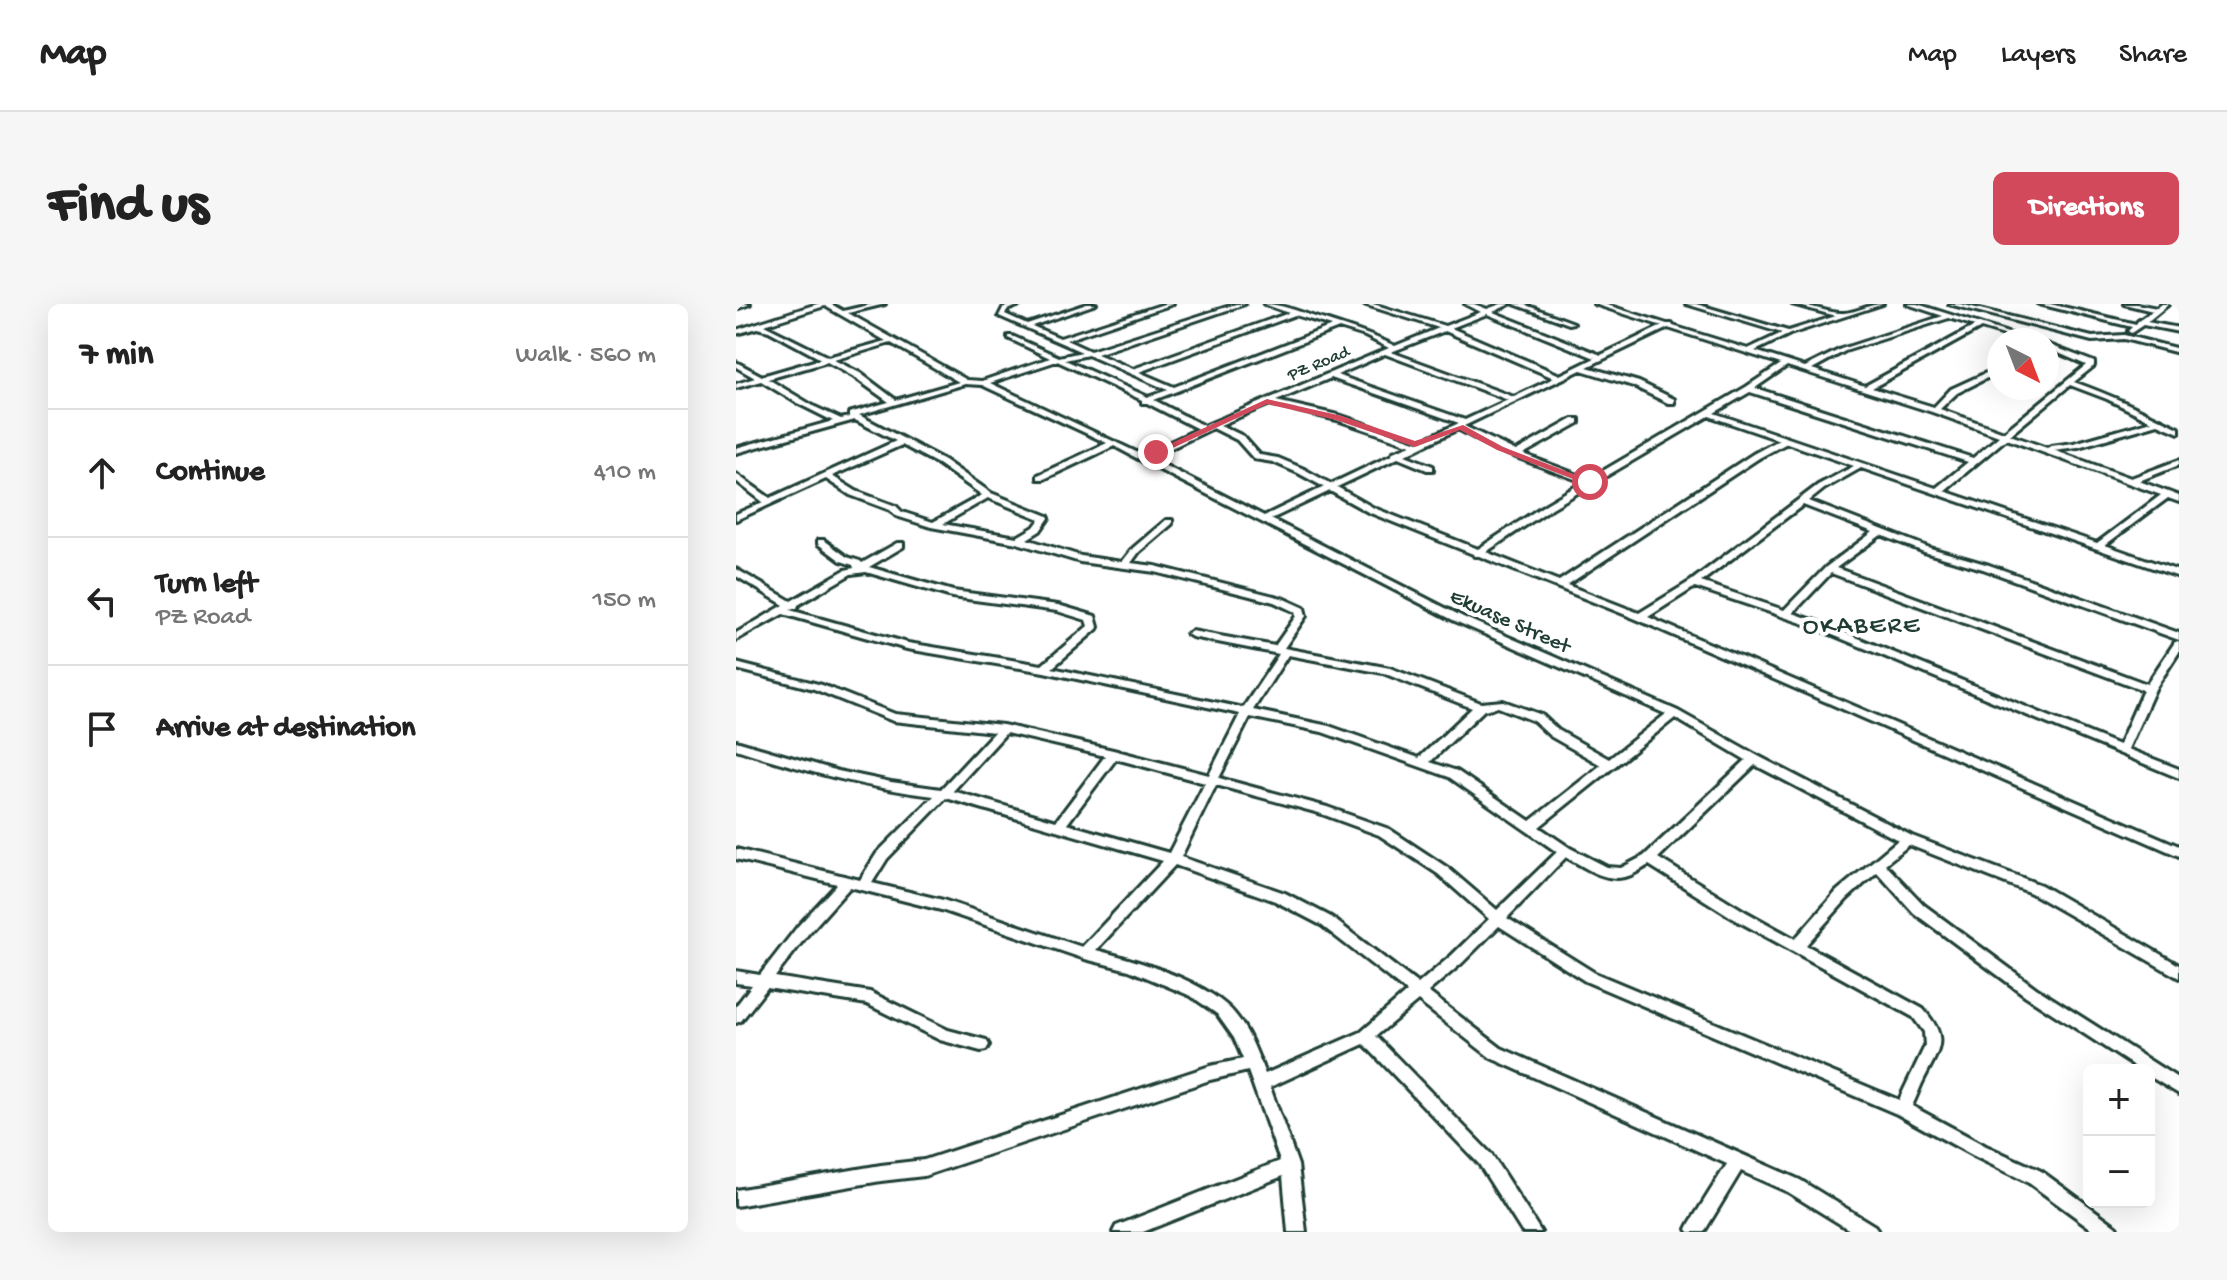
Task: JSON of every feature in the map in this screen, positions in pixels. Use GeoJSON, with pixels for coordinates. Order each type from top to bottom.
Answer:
{"type":"FeatureCollection","features":[{"type":"Feature","properties":{"kind":"street"},"geometry":{"type":"LineString","coordinates":[[736,307],[747,304]]}},
{"type":"Feature","properties":{"kind":"street"},"geometry":{"type":"LineString","coordinates":[[736,332],[827,304]]}},
{"type":"Feature","properties":{"kind":"street","name":"Ekuase Street"},"geometry":{"type":"LineString","coordinates":[[827,304],[965,382],[983,383],[1114,443],[1459,619],[1674,713],[1754,759],[1907,839],[2036,889],[2179,972]]}},
{"type":"Feature","properties":{"kind":"street"},"geometry":{"type":"LineString","coordinates":[[841,313],[882,304]]}},
{"type":"Feature","properties":{"kind":"street"},"geometry":{"type":"LineString","coordinates":[[1020,304],[1005,309],[1001,315],[1175,390]]}},
{"type":"Feature","properties":{"kind":"street"},"geometry":{"type":"LineString","coordinates":[[1029,325],[1093,304]]}},
{"type":"Feature","properties":{"kind":"street"},"geometry":{"type":"LineString","coordinates":[[1060,340],[1170,304]]}},
{"type":"Feature","properties":{"kind":"street"},"geometry":{"type":"LineString","coordinates":[[983,383],[1242,304]]}},
{"type":"Feature","properties":{"kind":"street"},"geometry":{"type":"LineString","coordinates":[[1267,304],[1339,326],[1395,348]]}},
{"type":"Feature","properties":{"kind":"street"},"geometry":{"type":"LineString","coordinates":[[1366,304],[1445,328],[1558,377]]}},
{"type":"Feature","properties":{"kind":"street"},"geometry":{"type":"LineString","coordinates":[[1468,304],[1601,358]]}},
{"type":"Feature","properties":{"kind":"street","name":"PZ Road"},"geometry":{"type":"LineString","coordinates":[[1150,464],[1156,452],[1204,429],[1507,304]]}},
{"type":"Feature","properties":{"kind":"street"},"geometry":{"type":"LineString","coordinates":[[1517,304],[1571,323]]}},
{"type":"Feature","properties":{"kind":"street"},"geometry":{"type":"LineString","coordinates":[[1597,304],[1935,410],[2179,499]]}},
{"type":"Feature","properties":{"kind":"street"},"geometry":{"type":"LineString","coordinates":[[1689,304],[1780,334]]}},
{"type":"Feature","properties":{"kind":"street"},"geometry":{"type":"LineString","coordinates":[[1795,304],[1842,315]]}},
{"type":"Feature","properties":{"kind":"street"},"geometry":{"type":"LineString","coordinates":[[1748,352],[1780,334],[1877,304]]}},
{"type":"Feature","properties":{"kind":"street"},"geometry":{"type":"LineString","coordinates":[[1910,304],[1987,328]]}},
{"type":"Feature","properties":{"kind":"street"},"geometry":{"type":"LineString","coordinates":[[1952,304],[2092,339],[2124,337],[2179,351]]}},
{"type":"Feature","properties":{"kind":"street"},"geometry":{"type":"LineString","coordinates":[[2042,304],[2179,330]]}},
{"type":"Feature","properties":{"kind":"street"},"geometry":{"type":"LineString","coordinates":[[2127,304],[2156,310]]}},
{"type":"Feature","properties":{"kind":"street"},"geometry":{"type":"LineString","coordinates":[[2124,337],[2166,304],[2179,308]]}},
{"type":"Feature","properties":{"kind":"street"},"geometry":{"type":"LineString","coordinates":[[1134,371],[1297,312]]}},
{"type":"Feature","properties":{"kind":"street"},"geometry":{"type":"LineString","coordinates":[[1805,370],[1843,350],[1947,317]]}},
{"type":"Feature","properties":{"kind":"street"},"geometry":{"type":"LineString","coordinates":[[756,325],[857,375],[896,403]]}},
{"type":"Feature","properties":{"kind":"street"},"geometry":{"type":"LineString","coordinates":[[1264,519],[1415,444],[1463,425],[1670,325]]}},
{"type":"Feature","properties":{"kind":"street"},"geometry":{"type":"LineString","coordinates":[[1145,401],[1339,326]]}},
{"type":"Feature","properties":{"kind":"street"},"geometry":{"type":"LineString","coordinates":[[1866,388],[1980,326]]}},
{"type":"Feature","properties":{"kind":"street"},"geometry":{"type":"LineString","coordinates":[[1010,337],[1204,429]]}},
{"type":"Feature","properties":{"kind":"street"},"geometry":{"type":"LineString","coordinates":[[736,386],[892,341]]}},
{"type":"Feature","properties":{"kind":"street"},"geometry":{"type":"LineString","coordinates":[[1939,490],[2092,363],[2059,351]]}},
{"type":"Feature","properties":{"kind":"street"},"geometry":{"type":"LineString","coordinates":[[1385,352],[1513,399]]}},
{"type":"Feature","properties":{"kind":"street"},"geometry":{"type":"LineString","coordinates":[[736,364],[764,378],[801,405],[840,421]]}},
{"type":"Feature","properties":{"kind":"street"},"geometry":{"type":"LineString","coordinates":[[1477,554],[1785,364]]}},
{"type":"Feature","properties":{"kind":"street"},"geometry":{"type":"LineString","coordinates":[[1582,368],[1636,384],[1671,401]]}},
{"type":"Feature","properties":{"kind":"street"},"geometry":{"type":"LineString","coordinates":[[1330,375],[1463,425],[1517,454],[1590,482]]}},
{"type":"Feature","properties":{"kind":"street"},"geometry":{"type":"LineString","coordinates":[[1935,410],[1954,391],[1987,375]]}},
{"type":"Feature","properties":{"kind":"street"},"geometry":{"type":"LineString","coordinates":[[965,382],[852,415],[941,462],[988,495],[1045,518],[1037,529],[1019,540]]}},
{"type":"Feature","properties":{"kind":"street"},"geometry":{"type":"LineString","coordinates":[[2071,383],[2110,397],[2179,431]]}},
{"type":"Feature","properties":{"kind":"street"},"geometry":{"type":"LineString","coordinates":[[1749,389],[1974,461]]}},
{"type":"Feature","properties":{"kind":"street"},"geometry":{"type":"LineString","coordinates":[[1267,401],[1350,422],[1415,444]]}},
{"type":"Feature","properties":{"kind":"street"},"geometry":{"type":"LineString","coordinates":[[1708,413],[2179,574]]}},
{"type":"Feature","properties":{"kind":"street"},"geometry":{"type":"LineString","coordinates":[[736,451],[856,417]]}},
{"type":"Feature","properties":{"kind":"street"},"geometry":{"type":"LineString","coordinates":[[1517,454],[1576,421]]}},
{"type":"Feature","properties":{"kind":"street"},"geometry":{"type":"LineString","coordinates":[[2044,448],[2075,445],[2159,421]]}},
{"type":"Feature","properties":{"kind":"street"},"geometry":{"type":"LineString","coordinates":[[1213,425],[1240,438],[1257,457],[1275,460],[1371,510],[1640,617],[2179,851]]}},
{"type":"Feature","properties":{"kind":"street"},"geometry":{"type":"LineString","coordinates":[[1560,585],[1787,439]]}},
{"type":"Feature","properties":{"kind":"street"},"geometry":{"type":"LineString","coordinates":[[736,517],[901,442]]}},
{"type":"Feature","properties":{"kind":"street"},"geometry":{"type":"LineString","coordinates":[[1041,477],[1114,443]]}},
{"type":"Feature","properties":{"kind":"street"},"geometry":{"type":"LineString","coordinates":[[1396,454],[1430,468]]}},
{"type":"Feature","properties":{"kind":"street"},"geometry":{"type":"LineString","coordinates":[[2132,481],[2179,462]]}},
{"type":"Feature","properties":{"kind":"street"},"geometry":{"type":"LineString","coordinates":[[1640,617],[1694,583],[1802,501],[1861,465]]}},
{"type":"Feature","properties":{"kind":"street"},"geometry":{"type":"LineString","coordinates":[[826,476],[853,493],[893,508],[899,514],[934,525],[1019,540],[1080,559],[1155,569],[1278,600],[1300,610],[1301,616],[1247,711],[1173,859],[1085,953]]}},
{"type":"Feature","properties":{"kind":"street"},"geometry":{"type":"LineString","coordinates":[[736,477],[769,502]]}},
{"type":"Feature","properties":{"kind":"street"},"geometry":{"type":"LineString","coordinates":[[934,525],[988,495]]}},
{"type":"Feature","properties":{"kind":"street"},"geometry":{"type":"LineString","coordinates":[[2098,546],[2167,495]]}},
{"type":"Feature","properties":{"kind":"street"},"geometry":{"type":"LineString","coordinates":[[1802,501],[1879,532],[2179,637]]}},
{"type":"Feature","properties":{"kind":"street"},"geometry":{"type":"LineString","coordinates":[[1123,566],[1136,550],[1169,522]]}},
{"type":"Feature","properties":{"kind":"street"},"geometry":{"type":"LineString","coordinates":[[1786,614],[1829,569],[1879,532]]}},
{"type":"Feature","properties":{"kind":"street"},"geometry":{"type":"LineString","coordinates":[[821,542],[844,559],[857,563],[859,569]]}},
{"type":"Feature","properties":{"kind":"street"},"geometry":{"type":"LineString","coordinates":[[736,637],[900,545]]}},
{"type":"Feature","properties":{"kind":"street"},"geometry":{"type":"LineString","coordinates":[[859,569],[952,594],[1058,608],[1091,618],[1093,627],[1044,669]]}},
{"type":"Feature","properties":{"kind":"street"},"geometry":{"type":"LineString","coordinates":[[1829,569],[2149,689]]}},
{"type":"Feature","properties":{"kind":"street"},"geometry":{"type":"LineString","coordinates":[[736,572],[789,609],[907,646],[1044,669],[1247,711],[1325,729],[1422,762],[1464,780],[1565,851],[1604,871],[1623,873],[1649,859],[1754,759]]}},
{"type":"Feature","properties":{"kind":"street"},"geometry":{"type":"LineString","coordinates":[[1694,583],[1786,614],[2179,774]]}},
{"type":"Feature","properties":{"kind":"street"},"geometry":{"type":"LineString","coordinates":[[1192,634],[1386,670],[1480,707]]}},
{"type":"Feature","properties":{"kind":"street"},"geometry":{"type":"LineString","coordinates":[[2122,750],[2149,689],[2179,644]]}},
{"type":"Feature","properties":{"kind":"street"},"geometry":{"type":"LineString","coordinates":[[736,666],[818,687],[893,717],[1003,729],[1113,754],[1323,810],[1384,832],[1443,871],[1497,918],[1590,977],[1903,1109],[2035,1177],[2110,1232]]}},
{"type":"Feature","properties":{"kind":"street"},"geometry":{"type":"LineString","coordinates":[[1422,762],[1480,707],[1489,703],[1510,706],[1538,718],[1554,733],[1609,764]]}},
{"type":"Feature","properties":{"kind":"street"},"geometry":{"type":"LineString","coordinates":[[1530,828],[1674,713]]}},
{"type":"Feature","properties":{"kind":"street"},"geometry":{"type":"LineString","coordinates":[[864,885],[882,856],[1003,729]]}},
{"type":"Feature","properties":{"kind":"street"},"geometry":{"type":"LineString","coordinates":[[736,745],[805,768],[898,789],[944,793],[1060,824],[1280,897],[1326,921],[1496,1053],[1794,1186],[1869,1232]]}},
{"type":"Feature","properties":{"kind":"street"},"geometry":{"type":"LineString","coordinates":[[1060,824],[1113,754]]}},
{"type":"Feature","properties":{"kind":"street"},"geometry":{"type":"LineString","coordinates":[[1798,945],[1842,895],[1907,839]]}},
{"type":"Feature","properties":{"kind":"street"},"geometry":{"type":"LineString","coordinates":[[1260,1084],[1366,1036],[1457,959],[1565,851]]}},
{"type":"Feature","properties":{"kind":"street"},"geometry":{"type":"LineString","coordinates":[[736,854],[943,905],[1085,953],[1132,965],[1196,992],[1222,1010],[1240,1034],[1253,1063],[1290,1165],[1297,1232]]}},
{"type":"Feature","properties":{"kind":"street"},"geometry":{"type":"LineString","coordinates":[[1649,859],[1741,916],[1918,1013],[1930,1025],[1935,1041],[1903,1109]]}},
{"type":"Feature","properties":{"kind":"street"},"geometry":{"type":"LineString","coordinates":[[1877,864],[1919,909],[2031,992],[2179,1087]]}},
{"type":"Feature","properties":{"kind":"street"},"geometry":{"type":"LineString","coordinates":[[736,1017],[848,881]]}},
{"type":"Feature","properties":{"kind":"street"},"geometry":{"type":"LineString","coordinates":[[736,977],[870,998],[945,1036],[981,1045]]}},
{"type":"Feature","properties":{"kind":"street"},"geometry":{"type":"LineString","coordinates":[[1366,1036],[1485,1159],[1532,1232]]}},
{"type":"Feature","properties":{"kind":"street"},"geometry":{"type":"LineString","coordinates":[[736,1198],[924,1168],[1210,1073],[1253,1063]]}},
{"type":"Feature","properties":{"kind":"street"},"geometry":{"type":"LineString","coordinates":[[1696,1229],[1738,1161]]}},
{"type":"Feature","properties":{"kind":"street"},"geometry":{"type":"LineString","coordinates":[[1122,1232],[1290,1165]]}},
{"type":"Feature","properties":{"kind":"district","name":"OKABERE"},"geometry":{"type":"Point","coordinates":[1862,623]}},
{"type":"Feature","properties":{"kind":"route"},"geometry":{"type":"LineString","coordinates":[[1156,452],[1267,401],[1339,418],[1415,444],[1460,427],[1500,448],[1590,482]]}}]}
